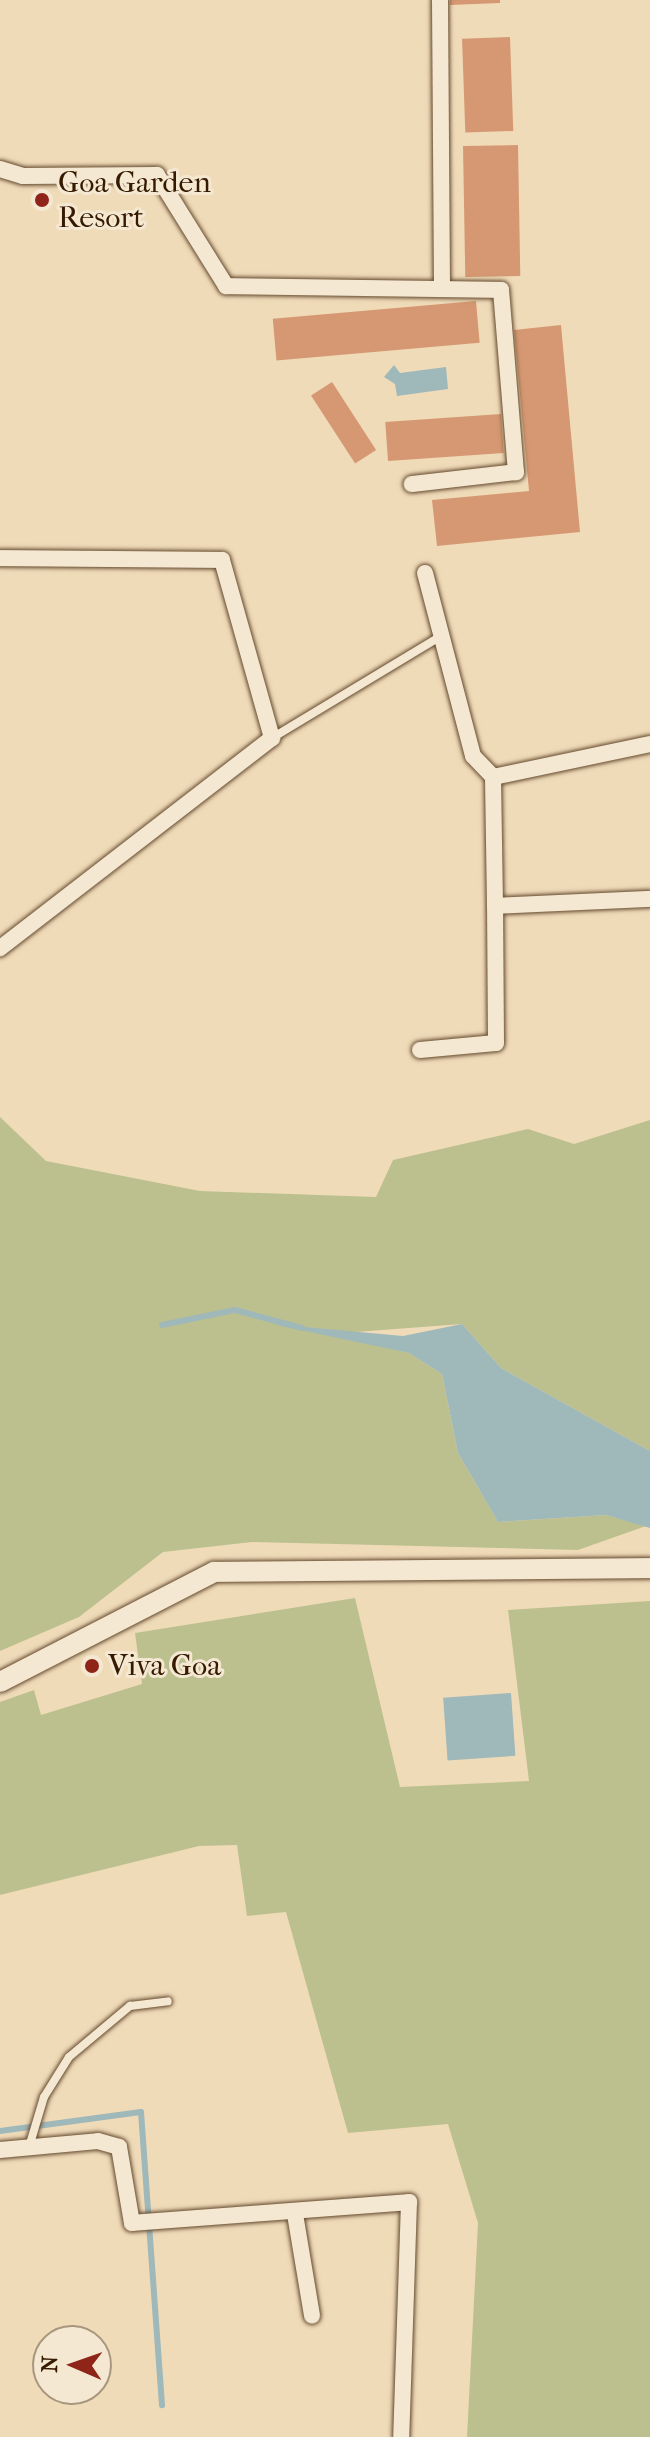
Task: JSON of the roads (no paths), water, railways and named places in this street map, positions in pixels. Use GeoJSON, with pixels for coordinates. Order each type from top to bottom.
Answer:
{"type":"FeatureCollection","features":[{"type":"Feature","properties":{"kind":"street"},"geometry":{"type":"LineString","coordinates":[[440,0],[442,285]]}},
{"type":"Feature","properties":{"kind":"street"},"geometry":{"type":"LineString","coordinates":[[0,169],[23,176],[157,175],[226,286],[442,285],[501,290],[516,472],[412,484]]}},
{"type":"Feature","properties":{"kind":"street"},"geometry":{"type":"LineString","coordinates":[[0,558],[222,560],[272,738],[0,948]]}},
{"type":"Feature","properties":{"kind":"street"},"geometry":{"type":"LineString","coordinates":[[420,1050],[496,1043],[493,777],[473,756],[425,573]]}},
{"type":"Feature","properties":{"kind":"street"},"geometry":{"type":"LineString","coordinates":[[493,777],[650,744]]}},
{"type":"Feature","properties":{"kind":"street"},"geometry":{"type":"LineString","coordinates":[[495,906],[650,899]]}},
{"type":"Feature","properties":{"kind":"street"},"geometry":{"type":"LineString","coordinates":[[0,1682],[214,1572],[650,1568]]}},
{"type":"Feature","properties":{"kind":"street"},"geometry":{"type":"LineString","coordinates":[[0,2150],[119,2147],[132,2223],[295,2214],[409,2202],[401,2437]]}},
{"type":"Feature","properties":{"kind":"street"},"geometry":{"type":"LineString","coordinates":[[295,2214],[312,2316]]}},
{"type":"Feature","properties":{"kind":"lane"},"geometry":{"type":"LineString","coordinates":[[272,738],[441,636]]}},
{"type":"Feature","properties":{"kind":"lane"},"geometry":{"type":"LineString","coordinates":[[29,2147],[44,2097],[69,2057],[130,2006],[168,2001]]}},
{"type":"Feature","properties":{"kind":"water"},"geometry":{"type":"Polygon","coordinates":[[[394,365],[400,373],[446,367],[448,389],[397,396],[395,384],[384,377],[394,365]]]}},
{"type":"Feature","properties":{"kind":"water"},"geometry":{"type":"Polygon","coordinates":[[[272,1324],[403,1336],[462,1324],[501,1368],[650,1451],[650,1528],[606,1515],[498,1522],[458,1453],[442,1374],[409,1353],[272,1324]]]}},
{"type":"Feature","properties":{"kind":"water"},"geometry":{"type":"Polygon","coordinates":[[[511,1693],[515,1756],[448,1761],[443,1698],[511,1693]]]}},
{"type":"Feature","properties":{"kind":"waterway"},"geometry":{"type":"LineString","coordinates":[[162,1325],[235,1310],[302,1328]]}},
{"type":"Feature","properties":{"kind":"waterway"},"geometry":{"type":"LineString","coordinates":[[0,2131],[141,2112],[162,2405]]}},
{"type":"Feature","properties":{"kind":"place","name":"Goa Garden Resort"},"geometry":{"type":"Point","coordinates":[42,200]}},
{"type":"Feature","properties":{"kind":"place","name":"Viva Goa"},"geometry":{"type":"Point","coordinates":[92,1666]}}]}
